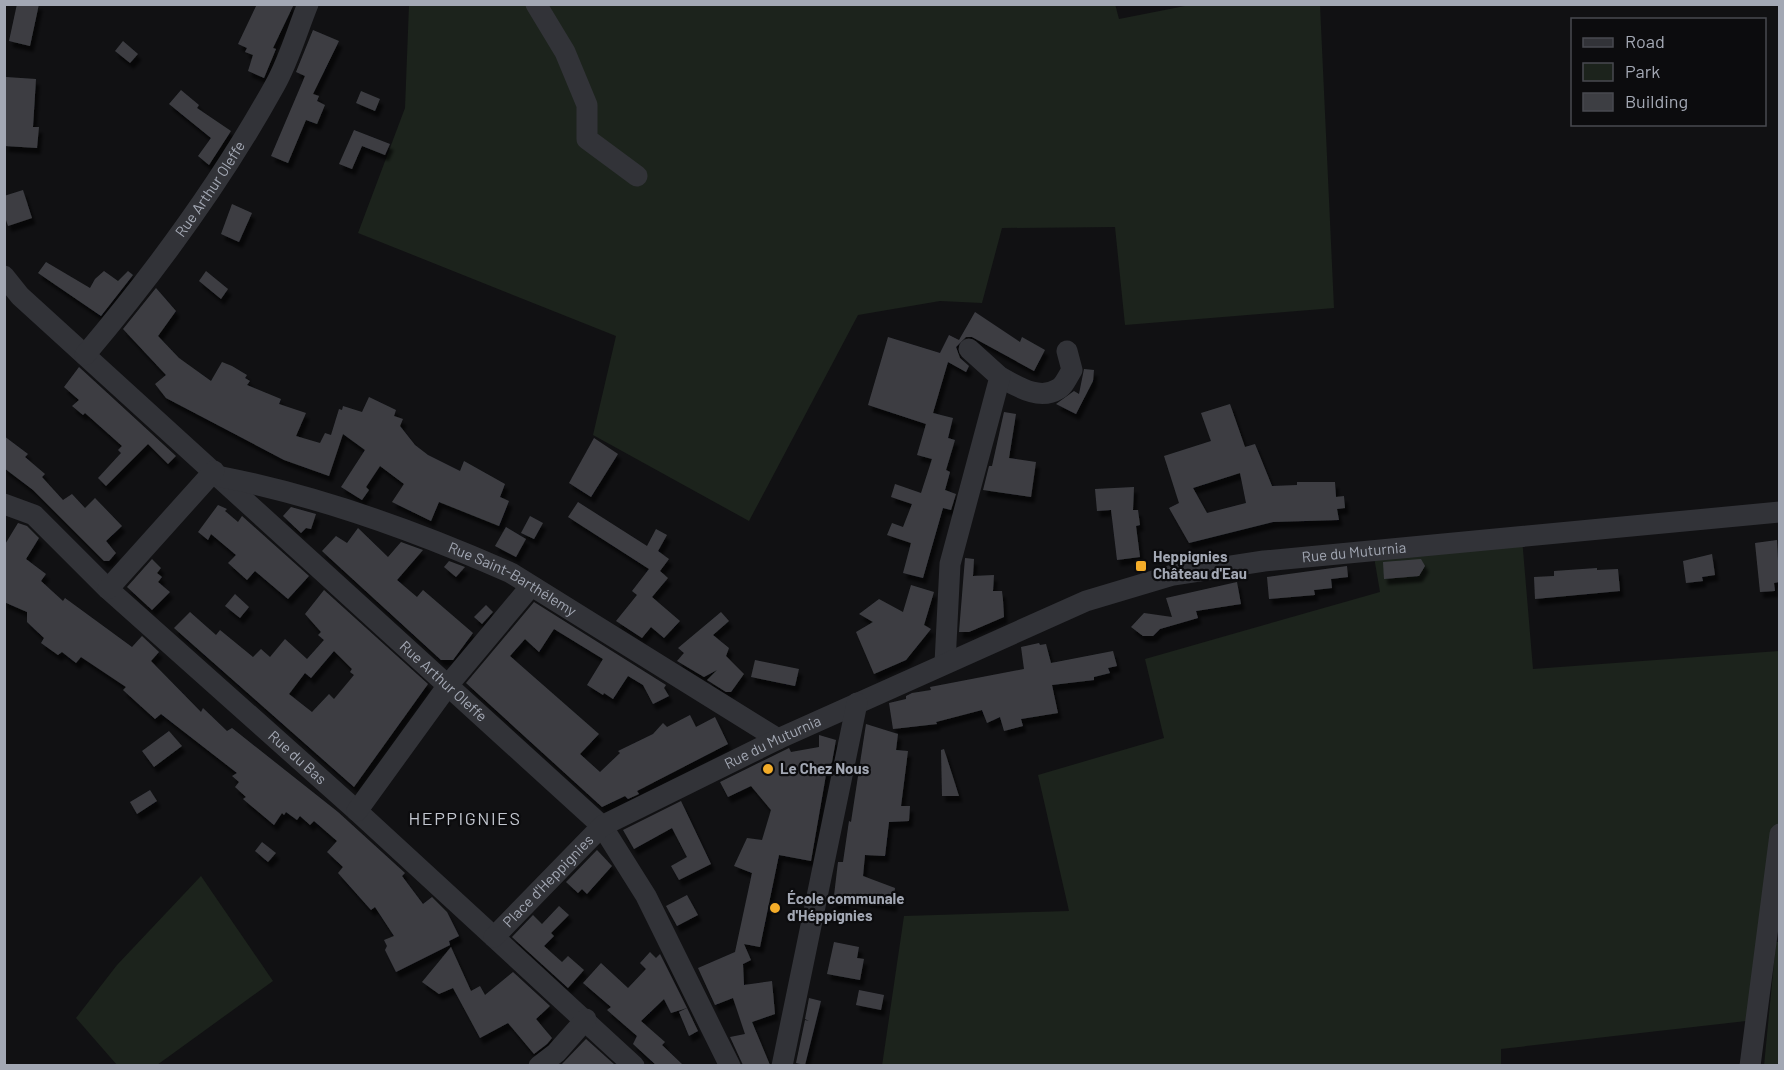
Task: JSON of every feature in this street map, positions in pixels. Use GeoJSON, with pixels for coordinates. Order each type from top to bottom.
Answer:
{"type":"FeatureCollection","features":[{"type":"Feature","properties":{"kind":"street","name":"Rue Arthur Oleffe"},"geometry":{"type":"LineString","coordinates":[[85,355],[118,316],[199,207],[276,84],[308,4]]}},
{"type":"Feature","properties":{"kind":"street"},"geometry":{"type":"LineString","coordinates":[[536,4],[565,52],[587,105],[587,139],[637,176]]}},
{"type":"Feature","properties":{"kind":"street","name":"Rue Arthur Oleffe"},"geometry":{"type":"LineString","coordinates":[[4,276],[20,296],[449,684],[602,826],[646,896],[730,1065]]}},
{"type":"Feature","properties":{"kind":"street"},"geometry":{"type":"LineString","coordinates":[[969,349],[998,387],[1043,394],[1059,389],[1072,370],[1067,351]]}},
{"type":"Feature","properties":{"kind":"street"},"geometry":{"type":"LineString","coordinates":[[945,663],[951,564],[998,387]]}},
{"type":"Feature","properties":{"kind":"street"},"geometry":{"type":"LineString","coordinates":[[108,589],[218,474]]}},
{"type":"Feature","properties":{"kind":"street","name":"Rue Saint-Barthélemy"},"geometry":{"type":"LineString","coordinates":[[218,474],[266,485],[357,514],[472,555],[511,573],[778,738]]}},
{"type":"Feature","properties":{"kind":"street","name":"Rue du Bas"},"geometry":{"type":"LineString","coordinates":[[4,504],[34,515],[108,589],[357,811],[634,1065]]}},
{"type":"Feature","properties":{"kind":"street","name":"Rue du Muturnia"},"geometry":{"type":"LineString","coordinates":[[602,826],[778,738],[1086,601],[1173,575],[1264,561],[1779,512]]}},
{"type":"Feature","properties":{"kind":"street"},"geometry":{"type":"LineString","coordinates":[[357,811],[449,684],[531,586]]}},
{"type":"Feature","properties":{"kind":"street"},"geometry":{"type":"LineString","coordinates":[[782,1065],[857,703]]}},
{"type":"Feature","properties":{"kind":"street","name":"Place d'Heppignies"},"geometry":{"type":"LineString","coordinates":[[494,937],[602,826]]}},
{"type":"Feature","properties":{"kind":"street"},"geometry":{"type":"LineString","coordinates":[[1750,1065],[1779,834]]}},
{"type":"Feature","properties":{"kind":"street"},"geometry":{"type":"LineString","coordinates":[[539,1065],[556,1053],[586,1019]]}},
{"type":"Feature","properties":{"kind":"green space"},"geometry":{"type":"Polygon","coordinates":[[[1115,4],[1119,19],[1190,5],[1320,5],[1334,308],[1125,325],[1115,227],[1002,228],[982,303],[940,301],[858,315],[749,521],[593,435],[616,336],[358,233],[405,108],[409,5],[1115,4]]]}},
{"type":"Feature","properties":{"kind":"green space"},"geometry":{"type":"Polygon","coordinates":[[[1522,538],[1533,669],[1779,651],[1780,840],[1755,1020],[1501,1049],[1501,1065],[882,1066],[904,916],[1069,911],[1038,775],[1164,738],[1145,659],[1380,592],[1373,551],[1522,538]]]}},
{"type":"Feature","properties":{"kind":"green space"},"geometry":{"type":"Polygon","coordinates":[[[201,876],[273,981],[157,1065],[117,1065],[76,1018],[117,965],[201,876]]]}},
{"type":"Feature","properties":{"kind":"green space"},"geometry":{"type":"Polygon","coordinates":[[[1776,942],[1780,942],[1779,1065],[1764,1066],[1776,942]]]}},
{"type":"Feature","properties":{"kind":"building"},"geometry":{"type":"Polygon","coordinates":[[[17,4],[39,4],[30,46],[9,41],[17,4]]]}},
{"type":"Feature","properties":{"kind":"building"},"geometry":{"type":"Polygon","coordinates":[[[257,4],[294,4],[273,48],[276,49],[264,78],[248,71],[253,55],[245,52],[247,48],[238,44],[257,4]]]}},
{"type":"Feature","properties":{"kind":"building"},"geometry":{"type":"Polygon","coordinates":[[[313,30],[339,41],[313,94],[319,96],[317,101],[325,105],[317,124],[306,120],[288,163],[271,156],[305,76],[296,72],[313,30]]]}},
{"type":"Feature","properties":{"kind":"building"},"geometry":{"type":"Polygon","coordinates":[[[123,41],[138,54],[130,63],[115,51],[123,41]]]}},
{"type":"Feature","properties":{"kind":"building"},"geometry":{"type":"Polygon","coordinates":[[[6,77],[36,79],[33,127],[39,127],[37,148],[5,146],[6,77]]]}},
{"type":"Feature","properties":{"kind":"building"},"geometry":{"type":"Polygon","coordinates":[[[181,90],[199,105],[197,108],[231,131],[209,165],[198,156],[211,138],[169,104],[181,90]]]}},
{"type":"Feature","properties":{"kind":"building"},"geometry":{"type":"Polygon","coordinates":[[[361,91],[380,99],[375,111],[356,103],[361,91]]]}},
{"type":"Feature","properties":{"kind":"building"},"geometry":{"type":"Polygon","coordinates":[[[354,130],[390,144],[385,155],[362,146],[352,169],[339,164],[354,130]]]}},
{"type":"Feature","properties":{"kind":"building"},"geometry":{"type":"Polygon","coordinates":[[[23,190],[32,218],[8,226],[4,214],[4,196],[23,190]]]}},
{"type":"Feature","properties":{"kind":"building"},"geometry":{"type":"Polygon","coordinates":[[[232,204],[252,213],[239,242],[221,234],[232,204]]]}},
{"type":"Feature","properties":{"kind":"building"},"geometry":{"type":"Polygon","coordinates":[[[46,262],[90,288],[95,279],[104,271],[118,281],[128,271],[133,275],[101,316],[38,273],[46,262]]]}},
{"type":"Feature","properties":{"kind":"building"},"geometry":{"type":"Polygon","coordinates":[[[206,271],[228,289],[221,299],[199,281],[206,271]]]}},
{"type":"Feature","properties":{"kind":"building"},"geometry":{"type":"Polygon","coordinates":[[[156,288],[176,311],[158,336],[179,358],[211,381],[222,362],[232,366],[247,375],[245,378],[250,381],[247,385],[281,399],[279,404],[306,413],[296,436],[320,443],[325,433],[331,435],[339,409],[342,410],[343,406],[362,412],[369,397],[396,410],[394,416],[403,419],[400,426],[415,445],[428,455],[460,471],[464,461],[505,484],[500,497],[509,501],[499,526],[439,502],[431,521],[392,502],[404,484],[380,466],[366,487],[369,490],[362,500],[341,487],[365,450],[343,434],[329,476],[284,460],[166,398],[155,384],[166,375],[123,329],[156,288]]]}},
{"type":"Feature","properties":{"kind":"building"},"geometry":{"type":"Polygon","coordinates":[[[975,312],[1020,342],[1022,337],[1045,350],[1034,371],[972,337],[966,337],[956,347],[960,358],[969,366],[966,372],[948,362],[933,413],[953,418],[948,438],[955,440],[946,470],[950,472],[945,490],[956,494],[951,510],[943,508],[923,578],[903,573],[911,543],[887,535],[892,523],[903,527],[912,504],[891,497],[895,484],[921,493],[932,459],[917,455],[926,424],[868,405],[888,337],[940,353],[949,335],[959,340],[975,312]]]}},
{"type":"Feature","properties":{"kind":"building"},"geometry":{"type":"Polygon","coordinates":[[[79,367],[176,456],[168,464],[148,444],[106,486],[98,478],[121,453],[118,450],[122,446],[85,413],[83,415],[72,406],[79,400],[64,387],[79,367]]]}},
{"type":"Feature","properties":{"kind":"building"},"geometry":{"type":"Polygon","coordinates":[[[1084,369],[1094,370],[1093,381],[1076,414],[1056,404],[1074,391],[1079,394],[1084,369]]]}},
{"type":"Feature","properties":{"kind":"building"},"geometry":{"type":"Polygon","coordinates":[[[1230,404],[1245,447],[1255,444],[1272,486],[1297,485],[1297,482],[1335,482],[1336,497],[1344,496],[1345,508],[1337,509],[1339,520],[1273,522],[1189,543],[1169,508],[1179,503],[1164,456],[1211,441],[1201,413],[1230,404]],[[1240,473],[1193,488],[1207,513],[1246,503],[1240,473]]]}},
{"type":"Feature","properties":{"kind":"building"},"geometry":{"type":"Polygon","coordinates":[[[1004,412],[1016,414],[1009,458],[1036,462],[1031,497],[983,490],[989,466],[992,466],[1004,412]]]}},
{"type":"Feature","properties":{"kind":"building"},"geometry":{"type":"Polygon","coordinates":[[[4,436],[28,454],[25,457],[45,474],[42,477],[63,500],[72,494],[85,508],[95,498],[122,526],[106,541],[116,553],[109,561],[104,561],[33,490],[4,468],[4,436]]]}},
{"type":"Feature","properties":{"kind":"building"},"geometry":{"type":"Polygon","coordinates":[[[594,438],[618,454],[591,497],[569,483],[594,438]]]}},
{"type":"Feature","properties":{"kind":"building"},"geometry":{"type":"Polygon","coordinates":[[[1134,487],[1133,510],[1138,510],[1140,525],[1136,526],[1140,557],[1117,560],[1111,510],[1097,511],[1095,489],[1134,487]]]}},
{"type":"Feature","properties":{"kind":"building"},"geometry":{"type":"Polygon","coordinates":[[[578,502],[647,546],[656,529],[667,535],[658,551],[669,559],[660,571],[668,578],[652,597],[680,621],[664,638],[651,627],[642,638],[616,621],[637,595],[632,591],[649,569],[568,517],[578,502]]]}},
{"type":"Feature","properties":{"kind":"building"},"geometry":{"type":"Polygon","coordinates":[[[218,505],[227,509],[225,511],[238,522],[242,516],[309,576],[288,599],[255,571],[247,580],[228,563],[236,555],[211,534],[208,540],[198,532],[218,505]]]}},
{"type":"Feature","properties":{"kind":"building"},"geometry":{"type":"Polygon","coordinates":[[[291,507],[316,514],[311,529],[306,528],[301,533],[283,516],[291,507]]]}},
{"type":"Feature","properties":{"kind":"building"},"geometry":{"type":"Polygon","coordinates":[[[530,516],[543,523],[534,539],[521,533],[530,516]]]}},
{"type":"Feature","properties":{"kind":"building"},"geometry":{"type":"Polygon","coordinates":[[[18,523],[27,526],[39,538],[26,559],[46,574],[41,581],[63,601],[65,598],[132,647],[142,636],[159,652],[151,661],[201,712],[203,708],[227,731],[232,728],[338,812],[405,873],[402,876],[423,904],[432,897],[447,912],[459,936],[449,941],[450,945],[396,972],[385,950],[387,946],[384,940],[394,936],[375,907],[371,910],[338,873],[343,867],[327,852],[337,841],[314,821],[310,825],[300,816],[297,820],[286,812],[284,815],[282,813],[274,825],[243,799],[246,797],[235,787],[239,782],[232,776],[237,773],[161,714],[155,719],[123,690],[126,687],[81,657],[76,663],[62,652],[58,655],[41,643],[44,638],[27,622],[27,612],[4,602],[4,546],[18,523]]]}},
{"type":"Feature","properties":{"kind":"building"},"geometry":{"type":"Polygon","coordinates":[[[506,527],[526,539],[516,557],[495,546],[506,527]]]}},
{"type":"Feature","properties":{"kind":"building"},"geometry":{"type":"Polygon","coordinates":[[[358,528],[388,557],[401,542],[423,550],[397,580],[417,597],[423,590],[473,633],[453,660],[441,660],[322,551],[336,536],[347,543],[358,528]]]}},
{"type":"Feature","properties":{"kind":"building"},"geometry":{"type":"Polygon","coordinates":[[[1777,540],[1779,582],[1774,583],[1775,591],[1760,592],[1755,543],[1777,540]]]}},
{"type":"Feature","properties":{"kind":"building"},"geometry":{"type":"Polygon","coordinates":[[[1712,554],[1715,575],[1702,577],[1703,581],[1686,583],[1683,561],[1712,554]]]}},
{"type":"Feature","properties":{"kind":"building"},"geometry":{"type":"Polygon","coordinates":[[[965,558],[974,559],[973,576],[994,575],[993,591],[1002,591],[1004,617],[969,632],[959,632],[965,558]]]}},
{"type":"Feature","properties":{"kind":"building"},"geometry":{"type":"Polygon","coordinates":[[[152,559],[161,568],[157,573],[162,577],[158,582],[170,592],[152,610],[127,587],[152,559]]]}},
{"type":"Feature","properties":{"kind":"building"},"geometry":{"type":"Polygon","coordinates":[[[1421,559],[1425,566],[1419,576],[1384,579],[1383,562],[1421,559]]]}},
{"type":"Feature","properties":{"kind":"building"},"geometry":{"type":"Polygon","coordinates":[[[449,561],[465,567],[456,577],[444,567],[449,561]]]}},
{"type":"Feature","properties":{"kind":"building"},"geometry":{"type":"Polygon","coordinates":[[[1347,566],[1348,577],[1331,579],[1332,588],[1314,590],[1315,595],[1269,599],[1267,577],[1347,566]]]}},
{"type":"Feature","properties":{"kind":"building"},"geometry":{"type":"Polygon","coordinates":[[[1597,568],[1597,570],[1618,569],[1620,591],[1535,599],[1534,577],[1554,576],[1554,571],[1597,568]]]}},
{"type":"Feature","properties":{"kind":"building"},"geometry":{"type":"Polygon","coordinates":[[[1237,582],[1241,604],[1196,611],[1198,618],[1160,629],[1153,636],[1143,636],[1131,627],[1144,613],[1172,617],[1166,598],[1237,582]]]}},
{"type":"Feature","properties":{"kind":"building"},"geometry":{"type":"Polygon","coordinates":[[[911,585],[934,592],[924,625],[931,629],[906,660],[874,674],[856,632],[873,622],[859,614],[879,599],[903,612],[911,585]]]}},
{"type":"Feature","properties":{"kind":"building"},"geometry":{"type":"Polygon","coordinates":[[[324,590],[428,684],[354,787],[174,628],[190,612],[216,635],[220,630],[253,657],[261,649],[270,657],[285,639],[307,659],[324,640],[318,635],[321,632],[305,614],[324,590]],[[334,651],[311,678],[305,673],[289,694],[312,712],[329,694],[334,699],[354,675],[350,672],[352,669],[334,651]]]}},
{"type":"Feature","properties":{"kind":"building"},"geometry":{"type":"Polygon","coordinates":[[[235,594],[249,607],[240,618],[225,606],[235,594]]]}},
{"type":"Feature","properties":{"kind":"building"},"geometry":{"type":"Polygon","coordinates":[[[534,602],[666,685],[664,688],[669,696],[653,704],[643,685],[628,676],[613,699],[604,693],[603,695],[587,685],[603,659],[554,629],[539,652],[525,639],[510,656],[599,734],[580,754],[600,772],[620,753],[618,751],[653,734],[663,723],[667,727],[690,715],[696,727],[715,717],[728,744],[637,791],[639,794],[628,799],[625,796],[602,807],[466,683],[534,602]]]}},
{"type":"Feature","properties":{"kind":"building"},"geometry":{"type":"Polygon","coordinates":[[[486,605],[493,612],[482,624],[474,617],[486,605]]]}},
{"type":"Feature","properties":{"kind":"building"},"geometry":{"type":"Polygon","coordinates":[[[721,612],[729,621],[713,635],[729,648],[726,656],[744,674],[731,692],[726,692],[707,680],[717,670],[704,677],[677,661],[684,653],[678,648],[721,612]]]}},
{"type":"Feature","properties":{"kind":"building"},"geometry":{"type":"Polygon","coordinates":[[[1039,643],[1040,645],[1046,644],[1051,663],[1113,651],[1117,666],[1108,668],[1110,673],[1094,677],[1094,680],[1052,685],[1058,713],[1021,719],[1023,726],[1004,731],[1000,717],[987,723],[982,710],[936,722],[937,724],[893,729],[889,703],[906,699],[906,696],[912,693],[931,690],[930,687],[1024,669],[1021,647],[1039,643]]]}},
{"type":"Feature","properties":{"kind":"building"},"geometry":{"type":"Polygon","coordinates":[[[755,660],[799,669],[795,686],[751,677],[755,660]]]}},
{"type":"Feature","properties":{"kind":"building"},"geometry":{"type":"Polygon","coordinates":[[[866,724],[898,734],[896,750],[908,751],[901,806],[910,806],[909,821],[889,822],[885,856],[865,855],[863,876],[895,888],[893,906],[846,897],[846,905],[833,904],[838,862],[843,862],[849,821],[851,822],[866,724]]]}},
{"type":"Feature","properties":{"kind":"building"},"geometry":{"type":"Polygon","coordinates":[[[169,731],[182,746],[154,767],[142,751],[169,731]]]}},
{"type":"Feature","properties":{"kind":"building"},"geometry":{"type":"Polygon","coordinates":[[[819,735],[836,740],[832,762],[827,769],[811,861],[779,855],[760,947],[744,944],[751,960],[743,964],[744,985],[772,981],[775,1014],[752,1022],[770,1065],[743,1065],[730,1037],[745,1034],[733,998],[715,1005],[698,968],[735,952],[752,873],[734,866],[747,838],[762,840],[771,810],[751,786],[728,797],[720,782],[789,748],[791,752],[819,747],[819,735]]]}},
{"type":"Feature","properties":{"kind":"building"},"geometry":{"type":"Polygon","coordinates":[[[944,749],[959,796],[942,796],[941,750],[944,749]]]}},
{"type":"Feature","properties":{"kind":"building"},"geometry":{"type":"Polygon","coordinates":[[[150,790],[157,801],[137,814],[130,802],[150,790]]]}},
{"type":"Feature","properties":{"kind":"building"},"geometry":{"type":"Polygon","coordinates":[[[681,801],[711,864],[679,880],[671,866],[687,857],[672,828],[634,849],[623,830],[681,801]]]}},
{"type":"Feature","properties":{"kind":"building"},"geometry":{"type":"Polygon","coordinates":[[[262,842],[276,853],[268,862],[255,851],[262,842]]]}},
{"type":"Feature","properties":{"kind":"building"},"geometry":{"type":"Polygon","coordinates":[[[597,850],[612,866],[587,894],[582,889],[578,893],[566,882],[597,850]]]}},
{"type":"Feature","properties":{"kind":"building"},"geometry":{"type":"Polygon","coordinates":[[[687,895],[698,915],[677,926],[666,906],[687,895]]]}},
{"type":"Feature","properties":{"kind":"building"},"geometry":{"type":"Polygon","coordinates":[[[559,906],[569,915],[551,933],[554,936],[544,946],[562,962],[568,956],[584,970],[568,988],[512,937],[533,915],[542,924],[559,906]]]}},
{"type":"Feature","properties":{"kind":"building"},"geometry":{"type":"Polygon","coordinates":[[[834,942],[859,947],[857,958],[864,959],[860,980],[827,974],[834,942]]]}},
{"type":"Feature","properties":{"kind":"building"},"geometry":{"type":"Polygon","coordinates":[[[451,947],[471,991],[480,986],[485,995],[513,972],[550,1006],[536,1019],[552,1038],[547,1044],[534,1054],[508,1023],[480,1038],[453,988],[439,994],[422,982],[451,947]]]}},
{"type":"Feature","properties":{"kind":"building"},"geometry":{"type":"Polygon","coordinates":[[[650,952],[656,958],[660,954],[687,1008],[671,1013],[664,999],[641,1021],[665,1042],[662,1045],[683,1065],[656,1065],[633,1044],[637,1036],[607,1010],[611,1007],[583,983],[601,963],[628,988],[646,969],[640,963],[650,952]]]}},
{"type":"Feature","properties":{"kind":"building"},"geometry":{"type":"Polygon","coordinates":[[[859,990],[884,995],[881,1010],[856,1005],[859,990]]]}},
{"type":"Feature","properties":{"kind":"building"},"geometry":{"type":"Polygon","coordinates":[[[809,998],[821,1001],[805,1065],[796,1063],[805,1020],[809,1021],[805,1019],[809,998]]]}},
{"type":"Feature","properties":{"kind":"building"},"geometry":{"type":"Polygon","coordinates":[[[687,1008],[698,1031],[689,1036],[679,1012],[687,1008]]]}},
{"type":"Feature","properties":{"kind":"building"},"geometry":{"type":"Polygon","coordinates":[[[586,1039],[615,1065],[561,1065],[586,1039]]]}},
{"type":"Feature","properties":{"kind":"place","name":"Heppignies Château d'Eau"},"geometry":{"type":"Point","coordinates":[1141,566]}},
{"type":"Feature","properties":{"kind":"place","name":"Le Chez Nous"},"geometry":{"type":"Point","coordinates":[768,769]}},
{"type":"Feature","properties":{"kind":"place","name":"École communale d'Héppignies"},"geometry":{"type":"Point","coordinates":[775,908]}},
{"type":"Feature","properties":{"kind":"district","name":"HEPPIGNIES"},"geometry":{"type":"Point","coordinates":[465,819]}}]}
